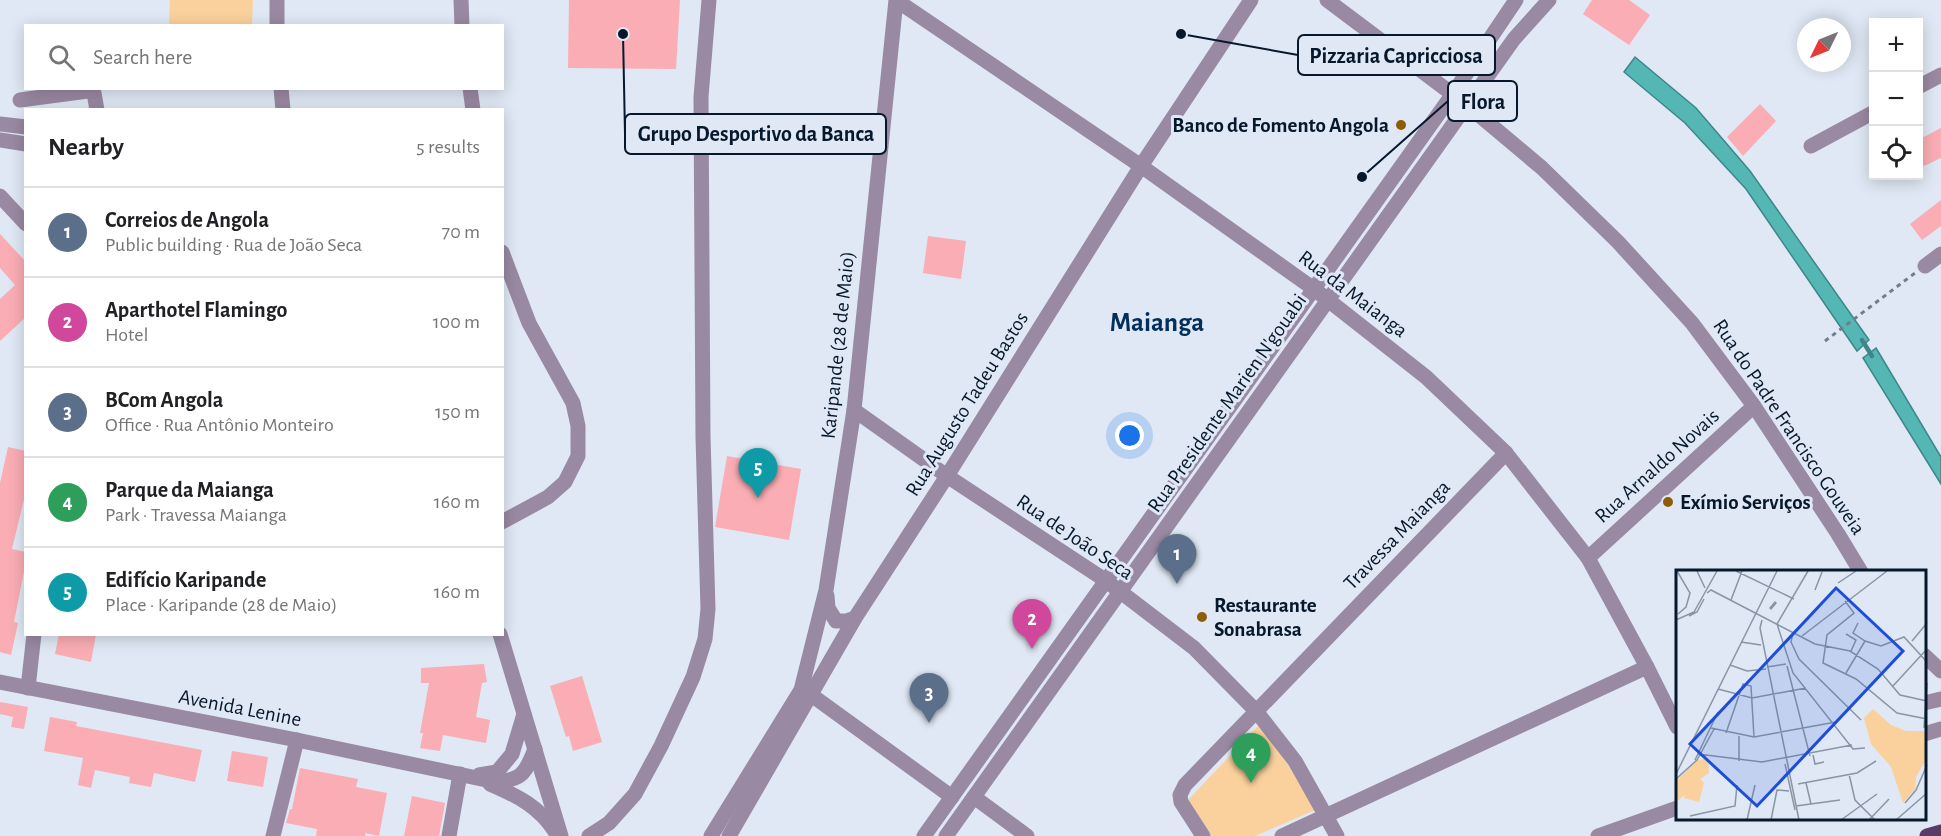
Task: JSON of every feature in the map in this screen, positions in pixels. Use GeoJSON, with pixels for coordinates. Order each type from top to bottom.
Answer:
{"type":"FeatureCollection","features":[{"type":"Feature","properties":{"kind":"main road"},"geometry":{"type":"LineString","coordinates":[[1927,836],[1941,832]]}},
{"type":"Feature","properties":{"kind":"street"},"geometry":{"type":"LineString","coordinates":[[277,0],[277,24]]}},
{"type":"Feature","properties":{"kind":"street"},"geometry":{"type":"LineString","coordinates":[[461,0],[462,24]]}},
{"type":"Feature","properties":{"kind":"street"},"geometry":{"type":"LineString","coordinates":[[588,836],[609,823],[635,794],[661,746],[693,677],[705,639],[708,609],[703,437],[701,97],[709,0]]}},
{"type":"Feature","properties":{"kind":"street","name":"Rua da Maianga"},"geometry":{"type":"LineString","coordinates":[[896,0],[1141,166],[1314,289],[1426,377],[1506,453],[1588,558],[1676,726]]}},
{"type":"Feature","properties":{"kind":"street","name":"Karipande (28 de Maio)"},"geometry":{"type":"LineString","coordinates":[[806,692],[826,590],[854,410],[896,0]]}},
{"type":"Feature","properties":{"kind":"street","name":"Rua Augusto Tadeu Bastos"},"geometry":{"type":"LineString","coordinates":[[711,836],[855,618],[1141,166],[1251,0]]}},
{"type":"Feature","properties":{"kind":"street","name":"Rua do Padre Francisco Gouveia"},"geometry":{"type":"LineString","coordinates":[[1327,0],[1467,105],[1542,168],[1618,242],[1692,323],[1754,406],[1860,570]]}},
{"type":"Feature","properties":{"kind":"street","name":"Rua Presidente Marien N'gouabi"},"geometry":{"type":"LineString","coordinates":[[924,836],[1452,95],[1516,0]]}},
{"type":"Feature","properties":{"kind":"street","name":"Rua Presidente Marien N'gouabi"},"geometry":{"type":"LineString","coordinates":[[946,836],[1514,39],[1549,0]]}},
{"type":"Feature","properties":{"kind":"street"},"geometry":{"type":"LineString","coordinates":[[1923,84],[1941,75]]}},
{"type":"Feature","properties":{"kind":"street"},"geometry":{"type":"LineString","coordinates":[[281,90],[283,108]]}},
{"type":"Feature","properties":{"kind":"street"},"geometry":{"type":"LineString","coordinates":[[470,90],[473,108]]}},
{"type":"Feature","properties":{"kind":"street"},"geometry":{"type":"LineString","coordinates":[[20,100],[88,91],[94,93],[97,108]]}},
{"type":"Feature","properties":{"kind":"street"},"geometry":{"type":"LineString","coordinates":[[1811,146],[1869,115]]}},
{"type":"Feature","properties":{"kind":"street"},"geometry":{"type":"LineString","coordinates":[[0,124],[24,127]]}},
{"type":"Feature","properties":{"kind":"street"},"geometry":{"type":"LineString","coordinates":[[0,140],[24,144]]}},
{"type":"Feature","properties":{"kind":"street"},"geometry":{"type":"LineString","coordinates":[[0,196],[24,222]]}},
{"type":"Feature","properties":{"kind":"street"},"geometry":{"type":"LineString","coordinates":[[1925,266],[1941,254]]}},
{"type":"Feature","properties":{"kind":"street"},"geometry":{"type":"LineString","coordinates":[[504,257],[529,323],[573,403],[578,436],[578,456],[564,482],[548,497],[504,521]]}},
{"type":"Feature","properties":{"kind":"street","name":"Rua Arnaldo Novais"},"geometry":{"type":"LineString","coordinates":[[1588,558],[1754,406]]}},
{"type":"Feature","properties":{"kind":"street","name":"Rua de João Seca"},"geometry":{"type":"LineString","coordinates":[[854,410],[946,476],[1105,580],[1194,648],[1256,711],[1295,761],[1337,836]]}},
{"type":"Feature","properties":{"kind":"street","name":"Travessa Maianga"},"geometry":{"type":"LineString","coordinates":[[1203,836],[1181,802],[1182,791],[1256,711],[1506,453]]}},
{"type":"Feature","properties":{"kind":"street"},"geometry":{"type":"LineString","coordinates":[[826,590],[828,608],[836,621],[855,618]]}},
{"type":"Feature","properties":{"kind":"street"},"geometry":{"type":"LineString","coordinates":[[27,688],[34,636]]}},
{"type":"Feature","properties":{"kind":"street"},"geometry":{"type":"LineString","coordinates":[[501,636],[559,836]]}},
{"type":"Feature","properties":{"kind":"street"},"geometry":{"type":"LineString","coordinates":[[1926,657],[1941,671]]}},
{"type":"Feature","properties":{"kind":"street"},"geometry":{"type":"LineString","coordinates":[[1282,836],[1647,668]]}},
{"type":"Feature","properties":{"kind":"street","name":"Avenida Lenine"},"geometry":{"type":"LineString","coordinates":[[0,682],[297,740],[491,781],[510,782],[527,769],[535,749]]}},
{"type":"Feature","properties":{"kind":"street"},"geometry":{"type":"LineString","coordinates":[[806,692],[952,797]]}},
{"type":"Feature","properties":{"kind":"street","name":"Rua Augusto Tadeu Bastos"},"geometry":{"type":"LineString","coordinates":[[729,836],[776,756],[806,692]]}},
{"type":"Feature","properties":{"kind":"street"},"geometry":{"type":"LineString","coordinates":[[1926,703],[1941,699]]}},
{"type":"Feature","properties":{"kind":"street","name":"Avenida Lenine"},"geometry":{"type":"LineString","coordinates":[[465,775],[497,772],[512,754],[524,711]]}},
{"type":"Feature","properties":{"kind":"street"},"geometry":{"type":"LineString","coordinates":[[1926,733],[1941,729]]}},
{"type":"Feature","properties":{"kind":"street"},"geometry":{"type":"LineString","coordinates":[[273,836],[297,740]]}},
{"type":"Feature","properties":{"kind":"street"},"geometry":{"type":"LineString","coordinates":[[449,836],[465,775],[527,802],[549,822],[559,836]]}},
{"type":"Feature","properties":{"kind":"street"},"geometry":{"type":"LineString","coordinates":[[974,797],[1028,836]]}},
{"type":"Feature","properties":{"kind":"street"},"geometry":{"type":"LineString","coordinates":[[1598,836],[1676,808]]}},
{"type":"Feature","properties":{"kind":"path"},"geometry":{"type":"LineString","coordinates":[[1825,341],[1925,266]]}},
{"type":"Feature","properties":{"kind":"shaded area"},"geometry":{"type":"Polygon","coordinates":[[[170,0],[253,0],[252,24],[169,24],[170,0]]]}},
{"type":"Feature","properties":{"kind":"shaded area"},"geometry":{"type":"Polygon","coordinates":[[[1635,57],[1696,108],[1750,171],[1869,340],[1857,351],[1746,189],[1685,123],[1624,72],[1635,57]]]}},
{"type":"Feature","properties":{"kind":"shaded area"},"geometry":{"type":"Polygon","coordinates":[[[1876,348],[1941,457],[1941,484],[1863,358],[1876,348]]]}},
{"type":"Feature","properties":{"kind":"shaded area"},"geometry":{"type":"Polygon","coordinates":[[[1259,725],[1289,766],[1315,810],[1255,836],[1212,836],[1188,800],[1259,725]]]}},
{"type":"Feature","properties":{"kind":"building"},"geometry":{"type":"Polygon","coordinates":[[[569,0],[680,0],[676,69],[568,68],[569,0]]]}},
{"type":"Feature","properties":{"kind":"building"},"geometry":{"type":"Polygon","coordinates":[[[1592,0],[1629,0],[1650,15],[1629,45],[1583,14],[1592,0]]]}},
{"type":"Feature","properties":{"kind":"building"},"geometry":{"type":"Polygon","coordinates":[[[1760,104],[1776,121],[1743,156],[1727,137],[1760,104]]]}},
{"type":"Feature","properties":{"kind":"building"},"geometry":{"type":"Polygon","coordinates":[[[1941,128],[1941,158],[1924,166],[1923,164],[1923,137],[1941,128]]]}},
{"type":"Feature","properties":{"kind":"building"},"geometry":{"type":"Polygon","coordinates":[[[1941,200],[1941,226],[1922,240],[1910,224],[1941,200]]]}},
{"type":"Feature","properties":{"kind":"building"},"geometry":{"type":"Polygon","coordinates":[[[0,234],[24,260],[24,319],[0,341],[0,299],[15,285],[0,268],[0,234]]]}},
{"type":"Feature","properties":{"kind":"building"},"geometry":{"type":"Polygon","coordinates":[[[928,236],[966,241],[961,279],[923,273],[928,236]]]}},
{"type":"Feature","properties":{"kind":"building"},"geometry":{"type":"Polygon","coordinates":[[[8,447],[24,451],[24,499],[12,549],[24,552],[24,571],[14,622],[18,623],[11,655],[0,652],[0,483],[8,447]]]}},
{"type":"Feature","properties":{"kind":"building"},"geometry":{"type":"Polygon","coordinates":[[[727,456],[801,469],[789,540],[715,527],[727,456]]]}},
{"type":"Feature","properties":{"kind":"building"},"geometry":{"type":"Polygon","coordinates":[[[59,636],[96,636],[91,662],[55,654],[59,636]]]}},
{"type":"Feature","properties":{"kind":"building"},"geometry":{"type":"Polygon","coordinates":[[[484,664],[487,682],[482,683],[476,717],[490,720],[486,743],[443,735],[440,751],[420,748],[423,733],[420,733],[429,683],[421,683],[421,668],[484,664]]]}},
{"type":"Feature","properties":{"kind":"building"},"geometry":{"type":"Polygon","coordinates":[[[582,676],[602,742],[573,751],[569,736],[566,737],[550,686],[582,676]]]}},
{"type":"Feature","properties":{"kind":"building"},"geometry":{"type":"Polygon","coordinates":[[[0,702],[28,707],[24,729],[11,727],[13,717],[0,714],[0,702]]]}},
{"type":"Feature","properties":{"kind":"building"},"geometry":{"type":"Polygon","coordinates":[[[50,717],[77,722],[76,726],[202,750],[195,782],[154,773],[151,787],[129,783],[130,777],[95,770],[91,788],[78,785],[83,758],[44,751],[50,717]]]}},
{"type":"Feature","properties":{"kind":"building"},"geometry":{"type":"Polygon","coordinates":[[[232,751],[268,757],[263,787],[227,781],[232,751]]]}},
{"type":"Feature","properties":{"kind":"building"},"geometry":{"type":"Polygon","coordinates":[[[300,768],[358,779],[356,787],[387,793],[379,836],[365,833],[365,836],[316,836],[317,829],[286,823],[290,809],[292,809],[300,768]]]}},
{"type":"Feature","properties":{"kind":"building"},"geometry":{"type":"Polygon","coordinates":[[[412,796],[445,803],[439,836],[404,836],[412,796]]]}},
{"type":"Feature","properties":{"kind":"waterway"},"geometry":{"type":"LineString","coordinates":[[1862,340],[1872,356]]}},
{"type":"Feature","properties":{"kind":"place","name":"Grupo Desportivo da Banca"},"geometry":{"type":"Point","coordinates":[623,34]}},
{"type":"Feature","properties":{"kind":"place","name":"Pizzaria Capricciosa"},"geometry":{"type":"Point","coordinates":[1181,34]}},
{"type":"Feature","properties":{"kind":"place","name":"Banco de Fomento Angola"},"geometry":{"type":"Point","coordinates":[1401,125]}},
{"type":"Feature","properties":{"kind":"place","name":"Flora"},"geometry":{"type":"Point","coordinates":[1362,177]}},
{"type":"Feature","properties":{"kind":"place","name":"Edifício Karipande"},"geometry":{"type":"Point","coordinates":[758,498]}},
{"type":"Feature","properties":{"kind":"place","name":"Exímio Serviços"},"geometry":{"type":"Point","coordinates":[1668,502]}},
{"type":"Feature","properties":{"kind":"place","name":"Correios de Angola"},"geometry":{"type":"Point","coordinates":[1177,584]}},
{"type":"Feature","properties":{"kind":"place","name":"Restaurante Sonabrasa"},"geometry":{"type":"Point","coordinates":[1202,617]}},
{"type":"Feature","properties":{"kind":"place","name":"Aparthotel Flamingo"},"geometry":{"type":"Point","coordinates":[1032,649]}},
{"type":"Feature","properties":{"kind":"place","name":"BCom Angola"},"geometry":{"type":"Point","coordinates":[929,723]}},
{"type":"Feature","properties":{"kind":"place","name":"Parque da Maianga"},"geometry":{"type":"Point","coordinates":[1251,783]}},
{"type":"Feature","properties":{"kind":"district","name":"Maianga"},"geometry":{"type":"Point","coordinates":[1157,322]}}]}
